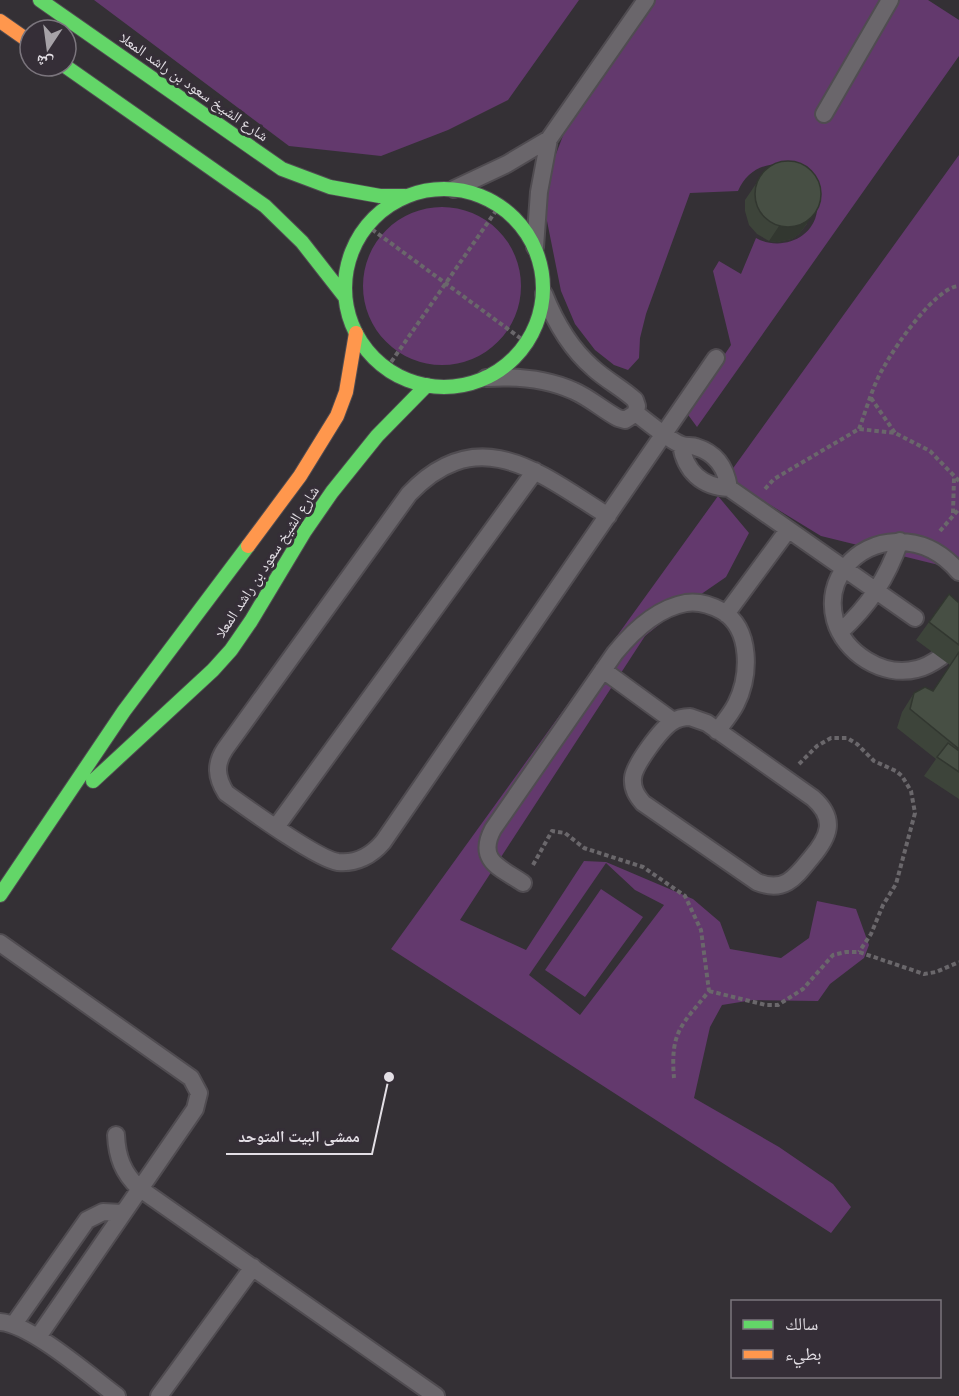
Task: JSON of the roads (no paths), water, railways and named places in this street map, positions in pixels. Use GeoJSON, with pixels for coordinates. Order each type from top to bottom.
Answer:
{"type":"FeatureCollection","features":[{"type":"Feature","properties":{"kind":"street","name":"شارع الشيخ سعود بن راشد المعلا"},"geometry":{"type":"LineString","coordinates":[[40,0],[282,169],[330,187],[380,196],[405,196]]}},
{"type":"Feature","properties":{"kind":"street"},"geometry":{"type":"LineString","coordinates":[[0,21],[18,34]]}},
{"type":"Feature","properties":{"kind":"street"},"geometry":{"type":"LineString","coordinates":[[78,76],[265,206],[302,242],[345,297]]}},
{"type":"Feature","properties":{"kind":"street"},"geometry":{"type":"LineString","coordinates":[[429,189],[454,189],[478,195],[501,206],[514,217],[535,247],[544,278],[541,311],[527,343],[501,369],[486,378],[467,384],[427,385],[407,379],[387,368],[364,347],[349,316],[345,297],[345,278],[356,241],[366,225],[384,208],[405,196],[429,189]]}},
{"type":"Feature","properties":{"kind":"street","name":"شارع الشيخ سعود بن راشد المعلا"},"geometry":{"type":"LineString","coordinates":[[0,895],[124,711],[300,476],[337,416],[346,392],[356,333]]}},
{"type":"Feature","properties":{"kind":"street","name":"شارع الشيخ سعود بن راشد المعلا"},"geometry":{"type":"LineString","coordinates":[[70,793],[94,780],[114,764],[159,718],[210,674],[230,652],[265,602],[306,531],[334,489],[395,416],[427,385]]}},
{"type":"Feature","properties":{"kind":"lane"},"geometry":{"type":"LineString","coordinates":[[535,247],[539,192],[549,139],[646,0]]}},
{"type":"Feature","properties":{"kind":"lane"},"geometry":{"type":"LineString","coordinates":[[824,114],[890,0]]}},
{"type":"Feature","properties":{"kind":"lane"},"geometry":{"type":"LineString","coordinates":[[454,189],[507,164],[549,139]]}},
{"type":"Feature","properties":{"kind":"lane"},"geometry":{"type":"LineString","coordinates":[[486,378],[508,376],[553,383],[574,391],[618,418],[625,420],[636,413],[638,406],[635,400],[593,368],[577,352],[552,315],[543,294]]}},
{"type":"Feature","properties":{"kind":"lane"},"geometry":{"type":"LineString","coordinates":[[608,516],[521,464],[491,457],[460,460],[432,473],[409,494],[220,757],[218,776],[226,793],[328,859],[338,862],[359,859],[377,849],[608,516],[716,358]]}},
{"type":"Feature","properties":{"kind":"lane"},"geometry":{"type":"LineString","coordinates":[[636,413],[681,445],[693,446],[714,456],[722,465],[729,488]]}},
{"type":"Feature","properties":{"kind":"lane"},"geometry":{"type":"LineString","coordinates":[[681,445],[686,462],[696,477],[711,486],[729,488],[876,593],[915,618]]}},
{"type":"Feature","properties":{"kind":"lane"},"geometry":{"type":"LineString","coordinates":[[276,827],[535,471]]}},
{"type":"Feature","properties":{"kind":"lane"},"geometry":{"type":"LineString","coordinates":[[726,614],[788,530]]}},
{"type":"Feature","properties":{"kind":"lane"},"geometry":{"type":"LineString","coordinates":[[840,632],[876,593],[886,577],[900,542]]}},
{"type":"Feature","properties":{"kind":"lane"},"geometry":{"type":"LineString","coordinates":[[941,657],[917,669],[902,671],[872,664],[860,655],[840,632],[835,620],[833,600],[837,581],[844,568],[857,555],[874,545],[900,542],[914,543],[934,550],[959,572]]}},
{"type":"Feature","properties":{"kind":"lane"},"geometry":{"type":"LineString","coordinates":[[523,883],[491,860],[486,847],[487,841],[499,820],[629,636],[645,622],[676,605],[702,603],[715,607],[733,621],[743,641],[745,671],[742,688],[728,718],[717,731]]}},
{"type":"Feature","properties":{"kind":"lane"},"geometry":{"type":"LineString","coordinates":[[603,670],[673,721]]}},
{"type":"Feature","properties":{"kind":"lane"},"geometry":{"type":"LineString","coordinates":[[690,717],[699,718],[717,731],[789,781],[820,804],[825,811],[828,829],[821,846],[792,880],[784,885],[765,885],[750,878],[643,803],[634,791],[635,768],[673,721],[690,717]]}},
{"type":"Feature","properties":{"kind":"lane"},"geometry":{"type":"LineString","coordinates":[[0,943],[184,1072],[196,1085],[199,1093],[195,1109],[38,1337]]}},
{"type":"Feature","properties":{"kind":"lane"},"geometry":{"type":"LineString","coordinates":[[116,1135],[116,1149],[120,1162],[139,1188],[436,1396]]}},
{"type":"Feature","properties":{"kind":"lane"},"geometry":{"type":"LineString","coordinates":[[117,1396],[38,1337],[7,1323],[87,1220],[104,1212],[122,1213]]}},
{"type":"Feature","properties":{"kind":"lane"},"geometry":{"type":"LineString","coordinates":[[159,1396],[253,1267]]}},
{"type":"Feature","properties":{"kind":"place","name":"ممشى البيت المتوحد"},"geometry":{"type":"Point","coordinates":[389,1077]}}]}
